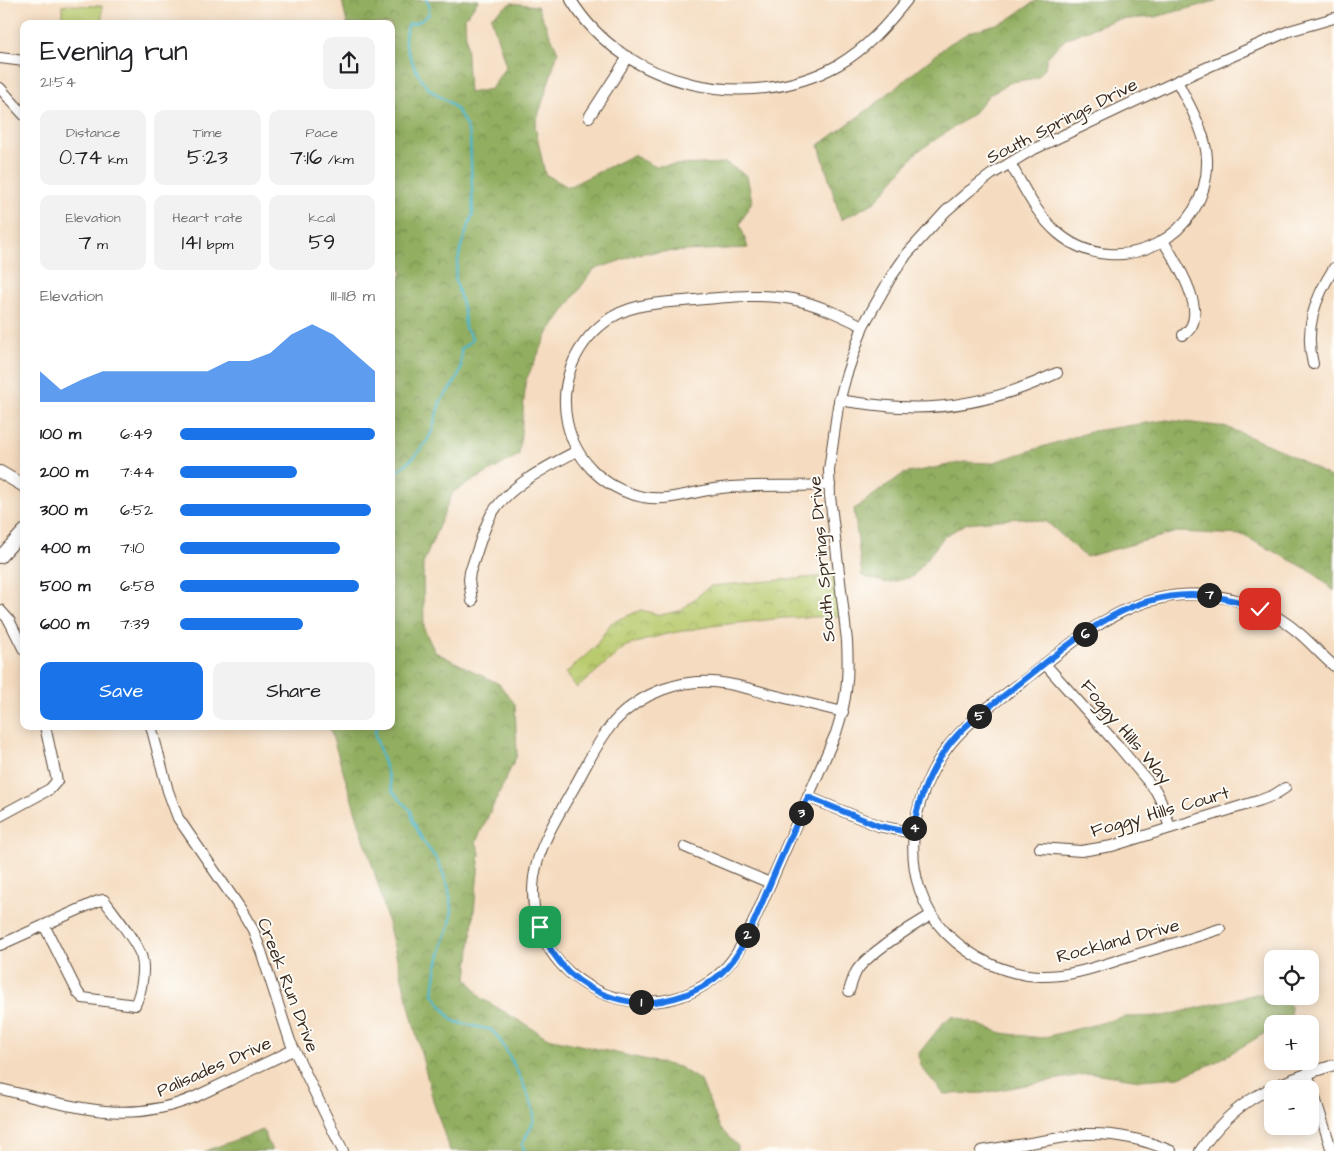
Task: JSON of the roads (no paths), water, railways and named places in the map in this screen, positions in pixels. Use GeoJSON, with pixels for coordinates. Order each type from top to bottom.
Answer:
{"type":"FeatureCollection","features":[{"type":"Feature","properties":{"kind":"street"},"geometry":{"type":"LineString","coordinates":[[571,0],[597,31],[628,57],[665,76],[701,86],[748,90],[781,86],[825,71],[854,54],[877,35],[907,0]]}},
{"type":"Feature","properties":{"kind":"street","name":"South Springs Drive"},"geometry":{"type":"LineString","coordinates":[[843,712],[739,686],[714,682],[694,682],[660,690],[643,699],[622,715],[605,734],[545,840],[538,859],[534,876],[533,895],[536,917],[544,938],[556,958],[570,973],[588,987],[607,996],[628,1001],[650,1002],[671,999],[690,993],[709,982],[725,969],[738,953],[836,733],[843,712],[848,683],[847,641],[829,470],[839,400],[863,326],[891,277],[926,232],[968,192],[1030,151],[1177,81],[1289,31],[1334,18]]}},
{"type":"Feature","properties":{"kind":"street"},"geometry":{"type":"LineString","coordinates":[[589,117],[628,57]]}},
{"type":"Feature","properties":{"kind":"street"},"geometry":{"type":"LineString","coordinates":[[0,58],[20,60]]}},
{"type":"Feature","properties":{"kind":"street"},"geometry":{"type":"LineString","coordinates":[[1010,163],[1042,217],[1059,234],[1075,244],[1102,253],[1121,254],[1143,250],[1164,241],[1178,230],[1190,216],[1202,194],[1206,177],[1207,160],[1203,136],[1177,81]]}},
{"type":"Feature","properties":{"kind":"street"},"geometry":{"type":"LineString","coordinates":[[0,88],[20,110]]}},
{"type":"Feature","properties":{"kind":"street"},"geometry":{"type":"LineString","coordinates":[[1164,241],[1183,274],[1192,299],[1193,321],[1187,332],[1183,335]]}},
{"type":"Feature","properties":{"kind":"street"},"geometry":{"type":"LineString","coordinates":[[1313,364],[1309,339],[1312,317],[1326,280],[1334,268]]}},
{"type":"Feature","properties":{"kind":"street"},"geometry":{"type":"LineString","coordinates":[[830,485],[722,488],[677,497],[649,498],[628,492],[611,484],[593,470],[577,451],[568,429],[565,412],[565,390],[569,371],[576,355],[589,336],[607,320],[638,306],[736,296],[772,296],[816,306],[863,326]]}},
{"type":"Feature","properties":{"kind":"street"},"geometry":{"type":"LineString","coordinates":[[839,400],[901,408],[957,404],[999,395],[1057,374]]}},
{"type":"Feature","properties":{"kind":"street"},"geometry":{"type":"LineString","coordinates":[[472,601],[468,580],[470,572],[486,526],[496,507],[516,487],[577,451]]}},
{"type":"Feature","properties":{"kind":"street"},"geometry":{"type":"LineString","coordinates":[[0,472],[20,484]]}},
{"type":"Feature","properties":{"kind":"street"},"geometry":{"type":"LineString","coordinates":[[0,557],[20,536]]}},
{"type":"Feature","properties":{"kind":"street","name":"Rockland Drive"},"geometry":{"type":"LineString","coordinates":[[1220,929],[1080,972],[1059,976],[1038,976],[1008,971],[978,958],[952,939],[931,915],[918,880],[913,833],[916,815],[926,785],[949,745],[973,720],[1100,623],[1128,608],[1158,598],[1188,595],[1227,598],[1260,609],[1289,625],[1334,666]]}},
{"type":"Feature","properties":{"kind":"street"},"geometry":{"type":"LineString","coordinates":[[0,610],[9,620],[20,642]]}},
{"type":"Feature","properties":{"kind":"street","name":"Foggy Hills Way"},"geometry":{"type":"LineString","coordinates":[[1045,664],[1156,791],[1170,828]]}},
{"type":"Feature","properties":{"kind":"street"},"geometry":{"type":"LineString","coordinates":[[0,816],[50,790],[56,782],[46,730]]}},
{"type":"Feature","properties":{"kind":"street","name":"Creek Run Drive"},"geometry":{"type":"LineString","coordinates":[[152,730],[175,810],[186,830],[253,930],[262,950],[293,1050],[343,1151]]}},
{"type":"Feature","properties":{"kind":"street","name":"Foggy Hills Court"},"geometry":{"type":"LineString","coordinates":[[1040,848],[1066,850],[1097,849],[1112,846],[1262,800],[1285,788]]}},
{"type":"Feature","properties":{"kind":"street"},"geometry":{"type":"LineString","coordinates":[[808,797],[879,826],[913,833]]}},
{"type":"Feature","properties":{"kind":"street"},"geometry":{"type":"LineString","coordinates":[[685,847],[770,883]]}},
{"type":"Feature","properties":{"kind":"street"},"geometry":{"type":"LineString","coordinates":[[0,945],[44,925],[98,901],[104,900],[138,948],[142,957],[143,969],[138,999],[135,1004],[82,998],[44,925]]}},
{"type":"Feature","properties":{"kind":"street"},"geometry":{"type":"LineString","coordinates":[[849,991],[856,972],[862,964],[895,938],[931,915]]}},
{"type":"Feature","properties":{"kind":"street","name":"Palisades Drive"},"geometry":{"type":"LineString","coordinates":[[0,1089],[104,1112],[135,1113],[149,1111],[196,1097],[293,1050]]}},
{"type":"Feature","properties":{"kind":"street"},"geometry":{"type":"LineString","coordinates":[[1200,1151],[1215,1132],[1241,1106],[1272,1086],[1334,1065]]}},
{"type":"Feature","properties":{"kind":"street"},"geometry":{"type":"LineString","coordinates":[[1307,1074],[1332,1151]]}},
{"type":"Feature","properties":{"kind":"street"},"geometry":{"type":"LineString","coordinates":[[981,1151],[1026,1147],[1084,1134],[1135,1138],[1152,1142],[1171,1151]]}},
{"type":"Feature","properties":{"kind":"waterway"},"geometry":{"type":"LineString","coordinates":[[395,474],[415,456],[427,441],[432,431],[440,402],[455,382],[461,369],[461,349],[472,339],[465,328],[464,312],[455,277],[461,246],[473,214],[470,137],[467,127],[455,108],[430,90],[421,79],[407,50],[405,39],[409,24],[418,22],[429,14],[429,4],[426,0]]}},
{"type":"Feature","properties":{"kind":"waterway"},"geometry":{"type":"LineString","coordinates":[[376,730],[375,735],[393,792],[411,811],[413,821],[423,841],[438,861],[448,886],[452,909],[450,925],[436,970],[433,994],[451,1019],[456,1022],[491,1030],[502,1044],[523,1084],[533,1109],[534,1120],[522,1145],[525,1151]]}}]}
